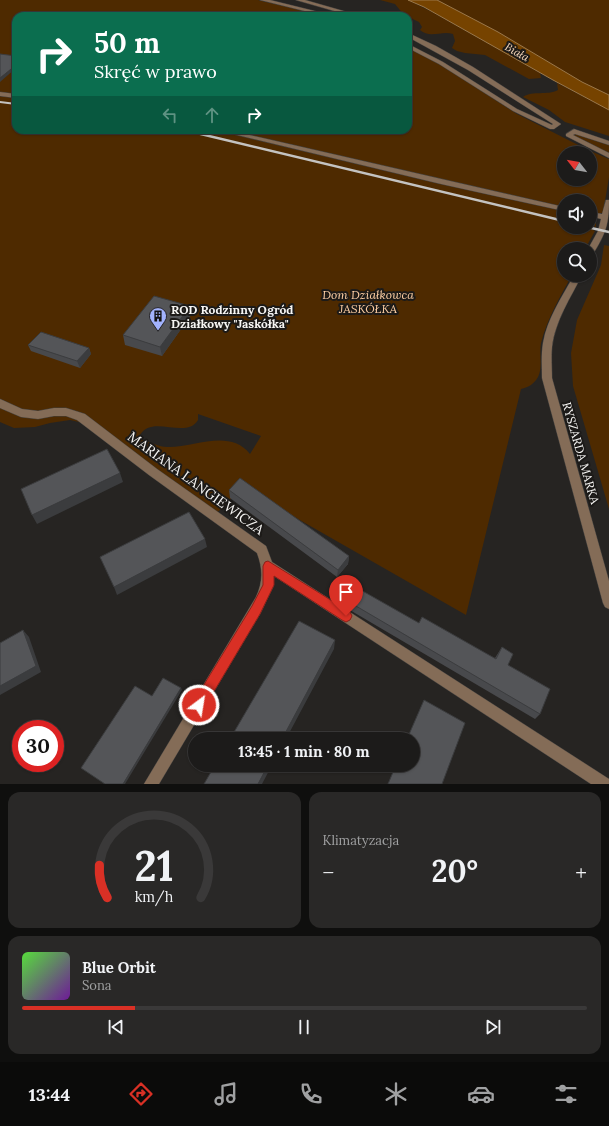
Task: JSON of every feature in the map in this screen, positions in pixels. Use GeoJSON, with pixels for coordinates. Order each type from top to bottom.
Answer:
{"type":"FeatureCollection","features":[{"type":"Feature","properties":{"kind":"street"},"geometry":{"type":"LineString","coordinates":[[263,0],[315,12]]}},
{"type":"Feature","properties":{"kind":"street"},"geometry":{"type":"LineString","coordinates":[[299,0],[343,12]]}},
{"type":"Feature","properties":{"kind":"street"},"geometry":{"type":"LineString","coordinates":[[412,37],[474,70],[539,110],[558,124],[554,125],[552,128],[525,116],[441,63],[412,48]]}},
{"type":"Feature","properties":{"kind":"street"},"geometry":{"type":"LineString","coordinates":[[0,94],[12,96]]}},
{"type":"Feature","properties":{"kind":"street"},"geometry":{"type":"LineString","coordinates":[[554,125],[573,134]]}},
{"type":"Feature","properties":{"kind":"street"},"geometry":{"type":"LineString","coordinates":[[609,143],[574,131],[573,134],[568,135],[609,156]]}},
{"type":"Feature","properties":{"kind":"street"},"geometry":{"type":"LineString","coordinates":[[235,134],[557,207]]}},
{"type":"Feature","properties":{"kind":"street"},"geometry":{"type":"LineString","coordinates":[[595,242],[607,218],[609,202]]}},
{"type":"Feature","properties":{"kind":"street"},"geometry":{"type":"LineString","coordinates":[[597,216],[607,218]]}},
{"type":"Feature","properties":{"kind":"street","name":"RYSZARDA MARKA"},"geometry":{"type":"LineString","coordinates":[[574,282],[559,312],[549,338],[546,356],[547,378],[555,410],[605,574],[609,603]]}},
{"type":"Feature","properties":{"kind":"street","name":"MARIANA LANGIEWICZA"},"geometry":{"type":"LineString","coordinates":[[0,403],[21,413],[38,415],[54,412],[66,412],[81,417],[262,550],[268,566],[269,585],[256,610],[151,784]]}},
{"type":"Feature","properties":{"kind":"street"},"geometry":{"type":"LineString","coordinates":[[268,566],[604,784]]}},
{"type":"Feature","properties":{"kind":"green space","name":"Dom Działkowca JASKÓŁKA"},"geometry":{"type":"Polygon","coordinates":[[[0,0],[258,0],[310,12],[12,12],[12,134],[412,134],[412,49],[447,68],[517,114],[580,146],[557,146],[557,186],[597,186],[597,154],[609,159],[609,177],[603,213],[600,213],[597,219],[597,194],[557,194],[557,234],[593,234],[589,242],[557,242],[557,282],[568,282],[554,308],[541,343],[540,369],[538,377],[531,385],[521,389],[466,615],[242,487],[215,515],[92,425],[70,420],[35,427],[14,428],[0,422],[0,0]],[[198,414],[198,420],[193,426],[186,428],[160,426],[152,427],[145,429],[140,435],[143,440],[164,447],[177,447],[211,441],[232,442],[242,446],[250,454],[261,436],[198,414]]]}},
{"type":"Feature","properties":{"kind":"green space"},"geometry":{"type":"Polygon","coordinates":[[[380,0],[408,0],[540,73],[541,78],[529,79],[485,55],[457,51],[452,48],[455,41],[453,34],[424,33],[420,30],[422,27],[419,22],[412,19],[412,12],[402,12],[395,4],[380,0]]]}},
{"type":"Feature","properties":{"kind":"green space"},"geometry":{"type":"Polygon","coordinates":[[[437,0],[609,0],[609,95],[582,82],[496,31],[437,0]]]}},
{"type":"Feature","properties":{"kind":"green space"},"geometry":{"type":"Polygon","coordinates":[[[557,83],[609,110],[609,136],[565,122],[549,110],[523,97],[531,94],[554,92],[558,90],[557,83]]]}},
{"type":"Feature","properties":{"kind":"green space"},"geometry":{"type":"Polygon","coordinates":[[[576,134],[609,144],[609,154],[597,148],[597,146],[594,146],[573,135],[576,134]]]}},
{"type":"Feature","properties":{"kind":"green space"},"geometry":{"type":"Polygon","coordinates":[[[604,245],[609,246],[609,509],[573,386],[571,353],[577,320],[594,282],[597,282],[597,274],[601,265],[604,245]]]}},
{"type":"Feature","properties":{"kind":"water","name":"Biała"},"geometry":{"type":"Polygon","coordinates":[[[408,0],[437,0],[498,32],[582,82],[609,95],[609,110],[424,7],[408,0]]]}},
{"type":"Feature","properties":{"kind":"building"},"geometry":{"type":"Polygon","coordinates":[[[0,54],[12,56],[12,68],[0,78],[0,54]]]}},
{"type":"Feature","properties":{"kind":"building","name":"ROD Rodzinny Ogród Działkowy \"Jaskółka\""},"geometry":{"type":"Polygon","coordinates":[[[154,296],[190,306],[160,347],[123,335],[154,296]]]}},
{"type":"Feature","properties":{"kind":"building"},"geometry":{"type":"Polygon","coordinates":[[[41,332],[89,348],[77,361],[28,345],[41,332]]]}},
{"type":"Feature","properties":{"kind":"building"},"geometry":{"type":"Polygon","coordinates":[[[107,449],[120,473],[32,515],[21,489],[107,449]]]}},
{"type":"Feature","properties":{"kind":"building"},"geometry":{"type":"Polygon","coordinates":[[[240,478],[349,556],[338,570],[229,490],[240,478]]]}},
{"type":"Feature","properties":{"kind":"building"},"geometry":{"type":"Polygon","coordinates":[[[189,512],[205,539],[114,587],[100,557],[189,512]]]}},
{"type":"Feature","properties":{"kind":"building"},"geometry":{"type":"Polygon","coordinates":[[[352,585],[419,623],[422,617],[496,659],[502,647],[513,654],[508,665],[550,689],[540,714],[344,599],[352,585]]]}},
{"type":"Feature","properties":{"kind":"building"},"geometry":{"type":"Polygon","coordinates":[[[299,621],[335,640],[286,732],[234,732],[299,621]]]}},
{"type":"Feature","properties":{"kind":"building"},"geometry":{"type":"Polygon","coordinates":[[[23,630],[36,666],[0,686],[0,643],[23,630]]]}},
{"type":"Feature","properties":{"kind":"building"},"geometry":{"type":"Polygon","coordinates":[[[163,678],[181,688],[123,784],[105,784],[81,768],[135,686],[152,696],[163,678]]]}},
{"type":"Feature","properties":{"kind":"building"},"geometry":{"type":"Polygon","coordinates":[[[424,700],[465,723],[442,784],[388,784],[393,772],[420,772],[420,732],[410,732],[424,700]]]}},
{"type":"Feature","properties":{"kind":"building"},"geometry":{"type":"Polygon","coordinates":[[[211,772],[264,772],[258,784],[204,784],[211,772]]]}},
{"type":"Feature","properties":{"kind":"railway"},"geometry":{"type":"LineString","coordinates":[[0,102],[12,104]]}},
{"type":"Feature","properties":{"kind":"railway"},"geometry":{"type":"LineString","coordinates":[[201,134],[557,219]]}},
{"type":"Feature","properties":{"kind":"railway"},"geometry":{"type":"LineString","coordinates":[[597,229],[609,232]]}},
{"type":"Feature","properties":{"kind":"place","name":"ROD Rodzinny Ogród Działkowy \"Jaskółka\""},"geometry":{"type":"Point","coordinates":[158,331]}},
{"type":"Feature","properties":{"kind":"route"},"geometry":{"type":"LineString","coordinates":[[199,705],[256,610],[269,585],[268,566],[346,616]]}}]}
